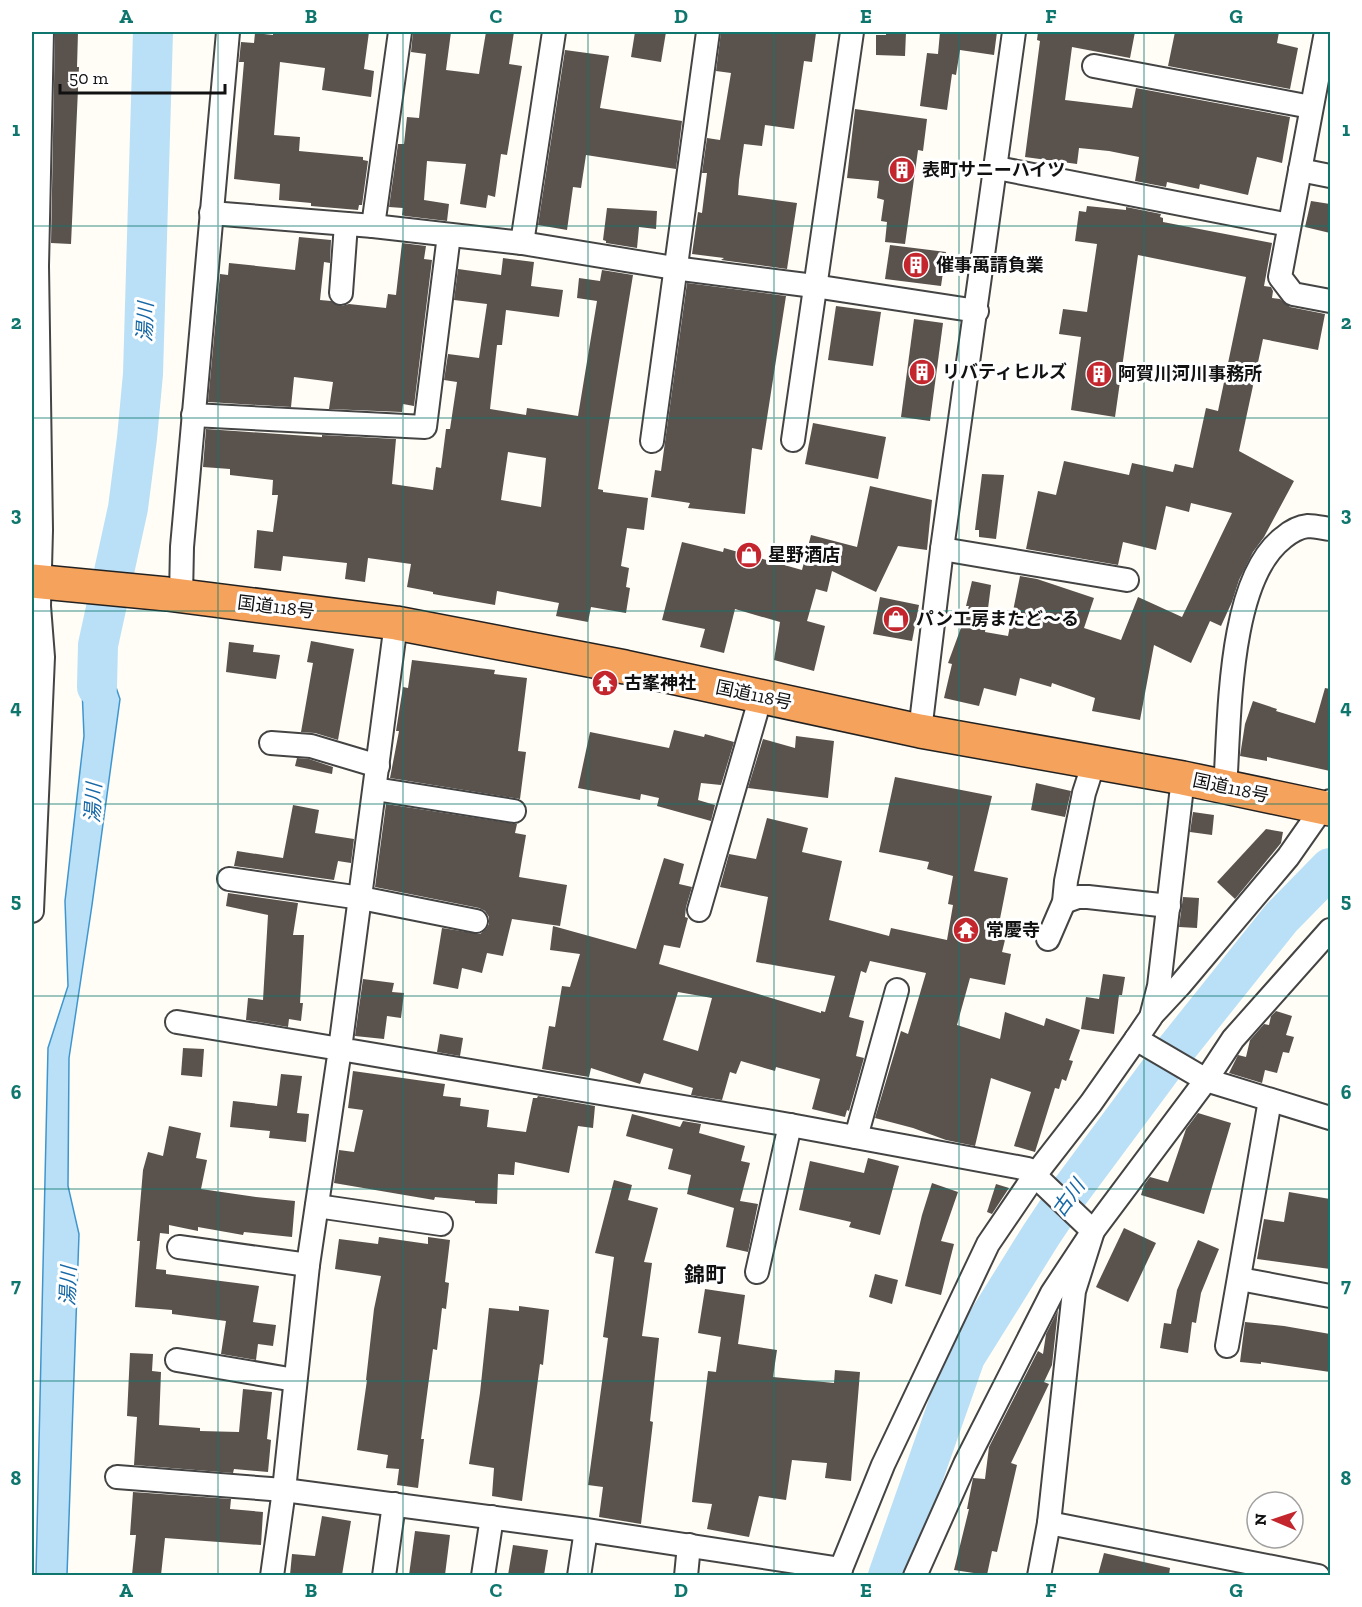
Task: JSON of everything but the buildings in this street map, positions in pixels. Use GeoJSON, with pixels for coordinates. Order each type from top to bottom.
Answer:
{"type":"FeatureCollection","features":[{"type":"Feature","properties":{"kind":"highway","name":"国道118号"},"geometry":{"type":"LineString","coordinates":[[40,582],[174,595],[396,623],[625,667],[920,731],[1328,806]]}},
{"type":"Feature","properties":{"kind":"street"},"geometry":{"type":"LineString","coordinates":[[32,910],[41,530],[35,139],[42,32]]}},
{"type":"Feature","properties":{"kind":"street"},"geometry":{"type":"LineString","coordinates":[[174,595],[182,547],[228,32]]}},
{"type":"Feature","properties":{"kind":"street"},"geometry":{"type":"LineString","coordinates":[[373,226],[400,32]]}},
{"type":"Feature","properties":{"kind":"street"},"geometry":{"type":"LineString","coordinates":[[522,243],[554,32]]}},
{"type":"Feature","properties":{"kind":"street"},"geometry":{"type":"LineString","coordinates":[[652,441],[708,32]]}},
{"type":"Feature","properties":{"kind":"street"},"geometry":{"type":"LineString","coordinates":[[793,440],[852,32]]}},
{"type":"Feature","properties":{"kind":"street"},"geometry":{"type":"LineString","coordinates":[[920,731],[942,549],[997,168],[1014,32]]}},
{"type":"Feature","properties":{"kind":"street"},"geometry":{"type":"LineString","coordinates":[[1326,32],[1280,277],[1293,294],[1330,301]]}},
{"type":"Feature","properties":{"kind":"street"},"geometry":{"type":"LineString","coordinates":[[1094,66],[1311,107]]}},
{"type":"Feature","properties":{"kind":"street"},"geometry":{"type":"LineString","coordinates":[[997,168],[1289,225]]}},
{"type":"Feature","properties":{"kind":"street"},"geometry":{"type":"LineString","coordinates":[[1300,170],[1330,176]]}},
{"type":"Feature","properties":{"kind":"street"},"geometry":{"type":"LineString","coordinates":[[211,213],[373,226],[522,243],[674,268],[814,286],[977,311]]}},
{"type":"Feature","properties":{"kind":"street"},"geometry":{"type":"LineString","coordinates":[[341,293],[346,224]]}},
{"type":"Feature","properties":{"kind":"street"},"geometry":{"type":"LineString","coordinates":[[193,415],[425,427],[449,235]]}},
{"type":"Feature","properties":{"kind":"street"},"geometry":{"type":"LineString","coordinates":[[1225,788],[1234,657],[1242,610],[1259,568],[1275,544],[1292,531],[1307,526],[1330,529]]}},
{"type":"Feature","properties":{"kind":"street"},"geometry":{"type":"LineString","coordinates":[[942,549],[1127,580]]}},
{"type":"Feature","properties":{"kind":"street"},"geometry":{"type":"LineString","coordinates":[[272,1575],[284,1490],[308,1265],[361,898],[396,623]]}},
{"type":"Feature","properties":{"kind":"street"},"geometry":{"type":"LineString","coordinates":[[699,910],[761,696]]}},
{"type":"Feature","properties":{"kind":"street"},"geometry":{"type":"LineString","coordinates":[[271,743],[311,746],[378,766]]}},
{"type":"Feature","properties":{"kind":"street"},"geometry":{"type":"LineString","coordinates":[[1048,939],[1065,902],[1066,881],[1094,762]]}},
{"type":"Feature","properties":{"kind":"street"},"geometry":{"type":"LineString","coordinates":[[1151,1017],[1159,986],[1183,778]]}},
{"type":"Feature","properties":{"kind":"street"},"geometry":{"type":"LineString","coordinates":[[375,789],[514,811]]}},
{"type":"Feature","properties":{"kind":"street"},"geometry":{"type":"LineString","coordinates":[[117,1477],[284,1490],[394,1504],[689,1545],[840,1572],[883,1465],[988,1244],[1035,1175],[1091,1103],[1151,1017],[1288,857],[1328,806]]}},
{"type":"Feature","properties":{"kind":"street"},"geometry":{"type":"LineString","coordinates":[[229,879],[361,898],[476,921]]}},
{"type":"Feature","properties":{"kind":"street"},"geometry":{"type":"LineString","coordinates":[[1065,902],[1078,897],[1088,897],[1169,906]]}},
{"type":"Feature","properties":{"kind":"street"},"geometry":{"type":"LineString","coordinates":[[915,1575],[965,1464],[1052,1293],[1093,1232],[1206,1080],[1233,1039],[1330,930]]}},
{"type":"Feature","properties":{"kind":"street"},"geometry":{"type":"LineString","coordinates":[[856,1137],[897,990]]}},
{"type":"Feature","properties":{"kind":"street"},"geometry":{"type":"LineString","coordinates":[[177,1022],[790,1125],[1028,1169],[1093,1232]]}},
{"type":"Feature","properties":{"kind":"street"},"geometry":{"type":"LineString","coordinates":[[1136,1039],[1206,1080],[1330,1118]]}},
{"type":"Feature","properties":{"kind":"street"},"geometry":{"type":"LineString","coordinates":[[1227,1346],[1270,1100]]}},
{"type":"Feature","properties":{"kind":"street"},"geometry":{"type":"LineString","coordinates":[[757,1272],[790,1125]]}},
{"type":"Feature","properties":{"kind":"street"},"geometry":{"type":"LineString","coordinates":[[317,1206],[441,1224]]}},
{"type":"Feature","properties":{"kind":"street"},"geometry":{"type":"LineString","coordinates":[[1039,1575],[1049,1523],[1074,1291],[1093,1232]]}},
{"type":"Feature","properties":{"kind":"street"},"geometry":{"type":"LineString","coordinates":[[179,1246],[308,1265]]}},
{"type":"Feature","properties":{"kind":"street"},"geometry":{"type":"LineString","coordinates":[[1240,1279],[1330,1296]]}},
{"type":"Feature","properties":{"kind":"street"},"geometry":{"type":"LineString","coordinates":[[177,1360],[295,1380]]}},
{"type":"Feature","properties":{"kind":"street"},"geometry":{"type":"LineString","coordinates":[[384,1575],[394,1504]]}},
{"type":"Feature","properties":{"kind":"street"},"geometry":{"type":"LineString","coordinates":[[483,1575],[492,1517]]}},
{"type":"Feature","properties":{"kind":"street"},"geometry":{"type":"LineString","coordinates":[[1049,1523],[1318,1575]]}},
{"type":"Feature","properties":{"kind":"street"},"geometry":{"type":"LineString","coordinates":[[579,1575],[586,1530]]}},
{"type":"Feature","properties":{"kind":"street"},"geometry":{"type":"LineString","coordinates":[[686,1575],[689,1545]]}},
{"type":"Feature","properties":{"kind":"water"},"geometry":{"type":"Polygon","coordinates":[[[101,633],[105,655],[120,699],[69,1058],[68,1186],[79,1234],[67,1575],[36,1575],[48,1048],[68,986],[65,901],[84,736],[82,688],[87,652],[101,633]]]}},
{"type":"Feature","properties":{"kind":"waterway","name":"湯川"},"geometry":{"type":"LineString","coordinates":[[97,687],[98,645],[128,508],[143,374],[153,32]]}},
{"type":"Feature","properties":{"kind":"waterway","name":"古川"},"geometry":{"type":"LineString","coordinates":[[888,1576],[965,1357],[1041,1235],[1069,1193],[1173,1053],[1281,918],[1330,868]]}},
{"type":"Feature","properties":{"kind":"place","name":"表町サニーハイツ"},"geometry":{"type":"Point","coordinates":[902,170]}},
{"type":"Feature","properties":{"kind":"place","name":"催事萬請負業"},"geometry":{"type":"Point","coordinates":[916,265]}},
{"type":"Feature","properties":{"kind":"place","name":"リバティヒルズ"},"geometry":{"type":"Point","coordinates":[922,372]}},
{"type":"Feature","properties":{"kind":"place","name":"阿賀川河川事務所"},"geometry":{"type":"Point","coordinates":[1099,374]}},
{"type":"Feature","properties":{"kind":"place","name":"星野酒店"},"geometry":{"type":"Point","coordinates":[749,555]}},
{"type":"Feature","properties":{"kind":"place","name":"パン工房またど～る"},"geometry":{"type":"Point","coordinates":[896,619]}},
{"type":"Feature","properties":{"kind":"place","name":"古峯神社"},"geometry":{"type":"Point","coordinates":[605,683]}},
{"type":"Feature","properties":{"kind":"place","name":"常慶寺"},"geometry":{"type":"Point","coordinates":[966,930]}},
{"type":"Feature","properties":{"kind":"district","name":"錦町"},"geometry":{"type":"Point","coordinates":[705,1274]}}]}
